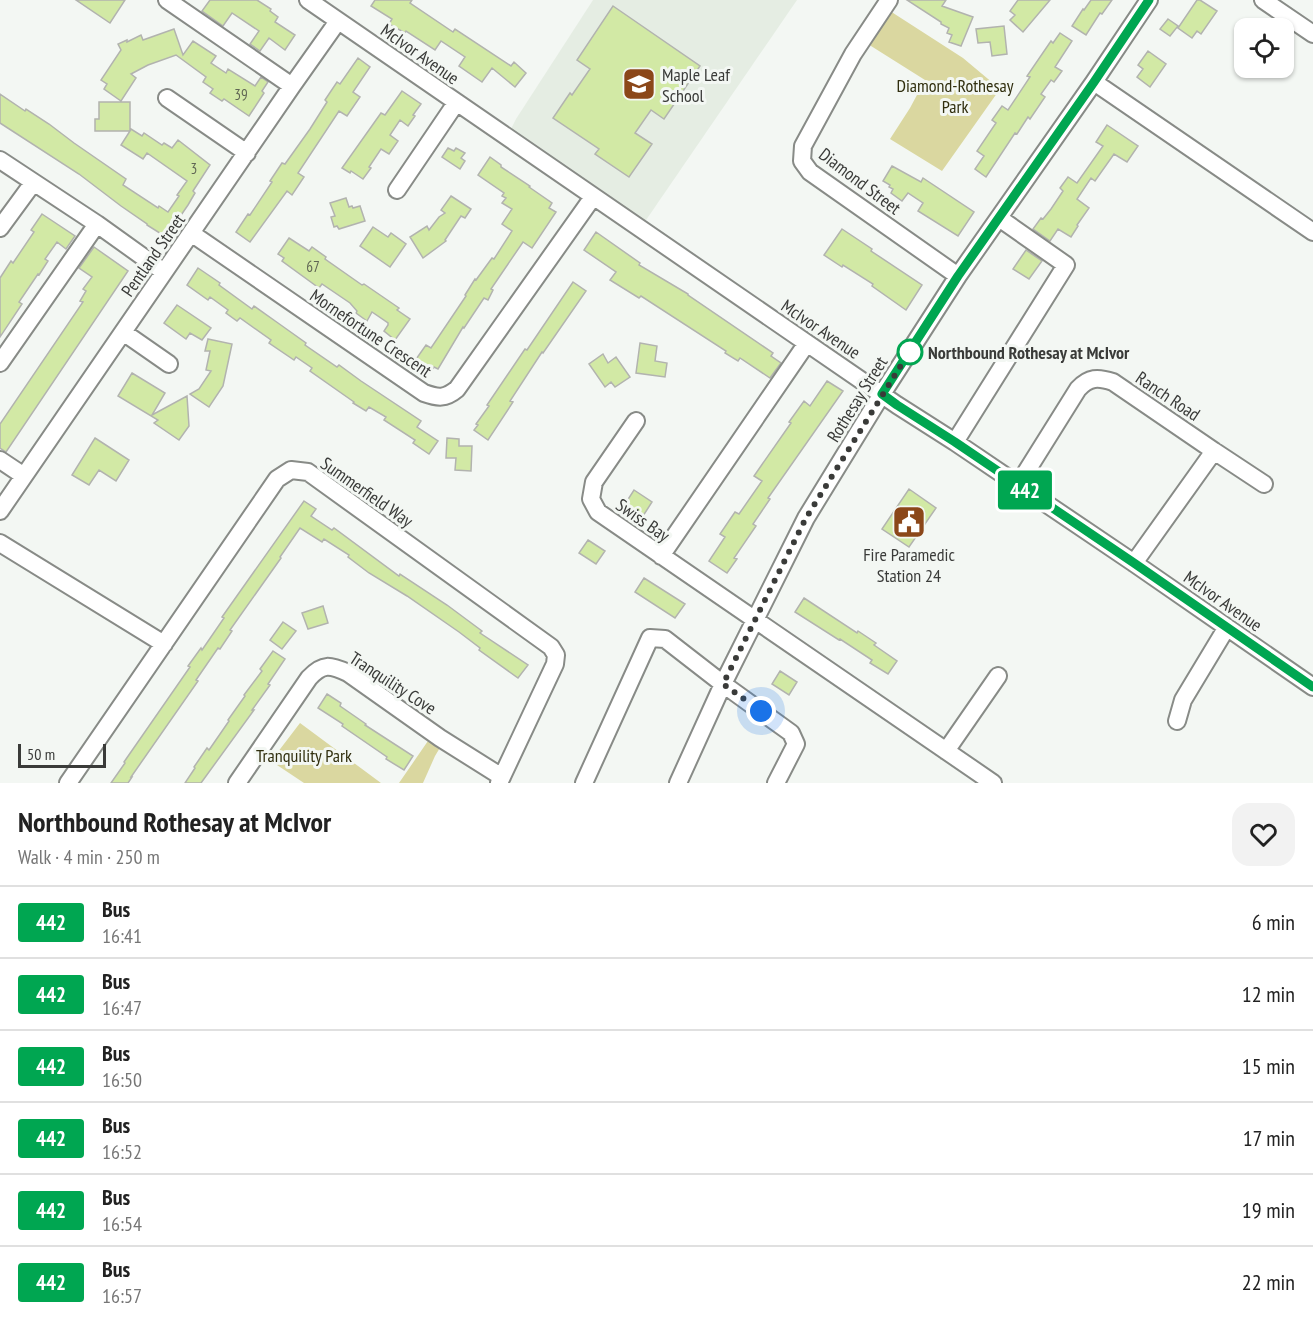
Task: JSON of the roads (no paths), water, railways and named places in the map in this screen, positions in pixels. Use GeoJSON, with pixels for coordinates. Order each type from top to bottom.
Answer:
{"type":"FeatureCollection","features":[{"type":"Feature","properties":{"kind":"street"},"geometry":{"type":"LineString","coordinates":[[167,0],[292,86]]}},
{"type":"Feature","properties":{"kind":"street","name":"McIvor Avenue"},"geometry":{"type":"LineString","coordinates":[[308,0],[897,405],[1134,563],[1313,687]]}},
{"type":"Feature","properties":{"kind":"street","name":"Diamond Street"},"geometry":{"type":"LineString","coordinates":[[889,0],[853,54],[803,146],[802,161],[810,172],[958,276]]}},
{"type":"Feature","properties":{"kind":"street","name":"Rothesay Street"},"geometry":{"type":"LineString","coordinates":[[678,783],[723,684],[806,518],[958,276],[1149,0]]}},
{"type":"Feature","properties":{"kind":"street"},"geometry":{"type":"LineString","coordinates":[[1263,0],[1313,34]]}},
{"type":"Feature","properties":{"kind":"street","name":"Pentland Street"},"geometry":{"type":"LineString","coordinates":[[0,511],[338,21]]}},
{"type":"Feature","properties":{"kind":"street"},"geometry":{"type":"LineString","coordinates":[[1094,82],[1313,232]]}},
{"type":"Feature","properties":{"kind":"street"},"geometry":{"type":"LineString","coordinates":[[167,98],[247,153]]}},
{"type":"Feature","properties":{"kind":"street"},"geometry":{"type":"LineString","coordinates":[[397,190],[456,103]]}},
{"type":"Feature","properties":{"kind":"street"},"geometry":{"type":"LineString","coordinates":[[0,160],[97,224],[164,272]]}},
{"type":"Feature","properties":{"kind":"street"},"geometry":{"type":"LineString","coordinates":[[0,228],[33,183]]}},
{"type":"Feature","properties":{"kind":"street","name":"Mornefortune Crescent"},"geometry":{"type":"LineString","coordinates":[[191,233],[424,393],[437,398],[451,394],[457,389],[593,197]]}},
{"type":"Feature","properties":{"kind":"street"},"geometry":{"type":"LineString","coordinates":[[955,442],[1066,265],[999,218]]}},
{"type":"Feature","properties":{"kind":"street"},"geometry":{"type":"LineString","coordinates":[[0,363],[97,224]]}},
{"type":"Feature","properties":{"kind":"street"},"geometry":{"type":"LineString","coordinates":[[123,332],[169,364]]}},
{"type":"Feature","properties":{"kind":"street"},"geometry":{"type":"LineString","coordinates":[[661,556],[807,343]]}},
{"type":"Feature","properties":{"kind":"street","name":"Ranch Road"},"geometry":{"type":"LineString","coordinates":[[1018,485],[1078,389],[1084,382],[1093,378],[1104,378],[1113,382],[1264,484]]}},
{"type":"Feature","properties":{"kind":"street","name":"Swiss Bay"},"geometry":{"type":"LineString","coordinates":[[636,421],[594,482],[591,499],[598,512],[993,783]]}},
{"type":"Feature","properties":{"kind":"street"},"geometry":{"type":"LineString","coordinates":[[1134,563],[1214,451]]}},
{"type":"Feature","properties":{"kind":"street"},"geometry":{"type":"LineString","coordinates":[[0,460],[24,476]]}},
{"type":"Feature","properties":{"kind":"street","name":"Summerfield Way"},"geometry":{"type":"LineString","coordinates":[[68,783],[276,479],[291,471],[308,472],[551,647],[556,655],[555,664],[501,780]]}},
{"type":"Feature","properties":{"kind":"street"},"geometry":{"type":"LineString","coordinates":[[0,543],[164,644]]}},
{"type":"Feature","properties":{"kind":"street"},"geometry":{"type":"LineString","coordinates":[[1177,721],[1183,700],[1227,627]]}},
{"type":"Feature","properties":{"kind":"street"},"geometry":{"type":"LineString","coordinates":[[584,783],[650,638],[665,639],[791,733],[796,744],[776,783]]}},
{"type":"Feature","properties":{"kind":"street","name":"Tranquility Cove"},"geometry":{"type":"LineString","coordinates":[[237,783],[309,678],[325,666],[348,673],[501,780]]}},
{"type":"Feature","properties":{"kind":"street"},"geometry":{"type":"LineString","coordinates":[[946,751],[998,676]]}},
{"type":"Feature","properties":{"kind":"place","name":"Maple Leaf School"},"geometry":{"type":"Point","coordinates":[639,84]}},
{"type":"Feature","properties":{"kind":"place","name":"Northbound Rothesay at McIvor"},"geometry":{"type":"Point","coordinates":[910,352]}},
{"type":"Feature","properties":{"kind":"place","name":"Fire Paramedic Station 24"},"geometry":{"type":"Point","coordinates":[909,522]}},
{"type":"Feature","properties":{"kind":"park label","name":"Diamond-Rothesay Park"},"geometry":{"type":"Point","coordinates":[955,95]}},
{"type":"Feature","properties":{"kind":"park label","name":"Tranquility Park"},"geometry":{"type":"Point","coordinates":[304,755]}}]}
